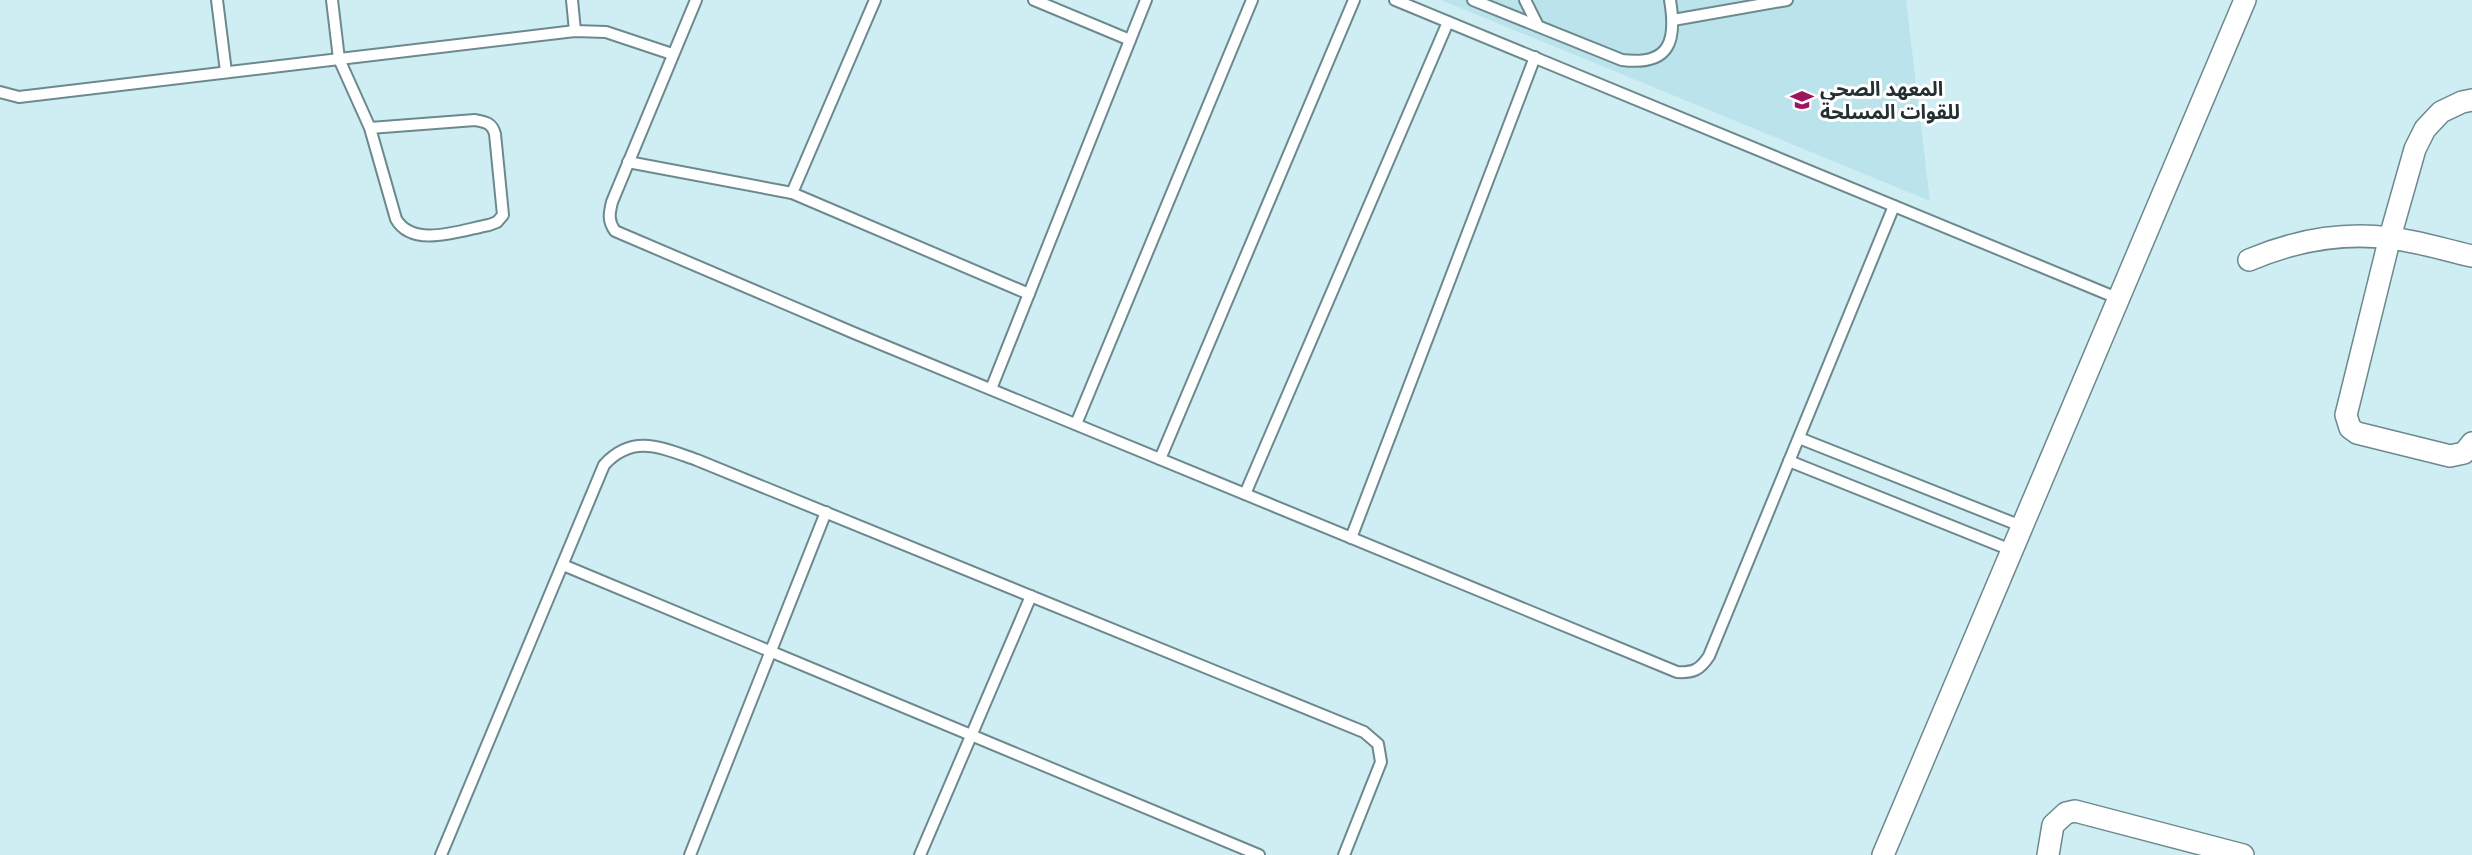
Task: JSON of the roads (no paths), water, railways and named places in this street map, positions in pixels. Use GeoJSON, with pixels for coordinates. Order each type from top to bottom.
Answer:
{"type":"FeatureCollection","features":[{"type":"Feature","properties":{"kind":"street"},"geometry":{"type":"LineString","coordinates":[[1883,855],[2117,298],[2246,0]]}},
{"type":"Feature","properties":{"kind":"street"},"geometry":{"type":"LineString","coordinates":[[2472,100],[2441,112],[2425,129],[2415,149],[2347,405],[2347,423],[2357,433],[2450,456],[2464,453],[2472,443]]}},
{"type":"Feature","properties":{"kind":"street"},"geometry":{"type":"LineString","coordinates":[[2249,260],[2290,244],[2317,239],[2390,237],[2472,256]]}},
{"type":"Feature","properties":{"kind":"street"},"geometry":{"type":"LineString","coordinates":[[2048,855],[2053,825],[2066,813],[2075,811],[2217,851],[2243,855]]}},
{"type":"Feature","properties":{"kind":"lane"},"geometry":{"type":"LineString","coordinates":[[217,0],[226,72]]}},
{"type":"Feature","properties":{"kind":"lane"},"geometry":{"type":"LineString","coordinates":[[332,0],[339,59],[370,128],[396,219],[402,230],[413,235],[428,235],[489,225],[497,222],[503,215],[493,126],[475,120],[370,128]]}},
{"type":"Feature","properties":{"kind":"lane"},"geometry":{"type":"LineString","coordinates":[[572,0],[575,32]]}},
{"type":"Feature","properties":{"kind":"lane"},"geometry":{"type":"LineString","coordinates":[[696,0],[628,162],[609,214],[610,224],[622,236],[1677,672],[1691,673],[1702,667],[1709,656],[1894,206]]}},
{"type":"Feature","properties":{"kind":"lane"},"geometry":{"type":"LineString","coordinates":[[792,193],[875,0]]}},
{"type":"Feature","properties":{"kind":"lane"},"geometry":{"type":"LineString","coordinates":[[1034,0],[1130,40]]}},
{"type":"Feature","properties":{"kind":"lane"},"geometry":{"type":"LineString","coordinates":[[991,389],[1146,0]]}},
{"type":"Feature","properties":{"kind":"lane"},"geometry":{"type":"LineString","coordinates":[[1076,424],[1251,0]]}},
{"type":"Feature","properties":{"kind":"lane"},"geometry":{"type":"LineString","coordinates":[[1160,459],[1354,0]]}},
{"type":"Feature","properties":{"kind":"lane"},"geometry":{"type":"LineString","coordinates":[[1395,0],[2117,298]]}},
{"type":"Feature","properties":{"kind":"lane"},"geometry":{"type":"LineString","coordinates":[[1473,0],[1622,60],[1640,62],[1655,58],[1666,49],[1673,37],[1670,0]]}},
{"type":"Feature","properties":{"kind":"lane"},"geometry":{"type":"LineString","coordinates":[[1526,0],[1538,26]]}},
{"type":"Feature","properties":{"kind":"lane"},"geometry":{"type":"LineString","coordinates":[[1673,20],[1787,0]]}},
{"type":"Feature","properties":{"kind":"lane"},"geometry":{"type":"LineString","coordinates":[[1245,494],[1448,22]]}},
{"type":"Feature","properties":{"kind":"lane"},"geometry":{"type":"LineString","coordinates":[[0,92],[19,97],[575,32],[606,32],[672,54]]}},
{"type":"Feature","properties":{"kind":"lane"},"geometry":{"type":"LineString","coordinates":[[1351,538],[1535,57]]}},
{"type":"Feature","properties":{"kind":"lane"},"geometry":{"type":"LineString","coordinates":[[628,162],[792,193],[1029,294]]}},
{"type":"Feature","properties":{"kind":"lane"},"geometry":{"type":"LineString","coordinates":[[1799,438],[2021,526]]}},
{"type":"Feature","properties":{"kind":"lane"},"geometry":{"type":"LineString","coordinates":[[441,855],[604,465],[616,452],[636,445],[662,448],[697,460],[1364,732],[1378,744],[1381,762],[1344,855]]}},
{"type":"Feature","properties":{"kind":"lane"},"geometry":{"type":"LineString","coordinates":[[1789,461],[2011,550]]}},
{"type":"Feature","properties":{"kind":"lane"},"geometry":{"type":"LineString","coordinates":[[690,855],[826,512]]}},
{"type":"Feature","properties":{"kind":"lane"},"geometry":{"type":"LineString","coordinates":[[562,564],[1259,855]]}},
{"type":"Feature","properties":{"kind":"lane"},"geometry":{"type":"LineString","coordinates":[[920,855],[1031,596]]}},
{"type":"Feature","properties":{"kind":"place","name":"المعهد الصحي للقوات المسلحة"},"geometry":{"type":"Point","coordinates":[1802,100]}}]}
